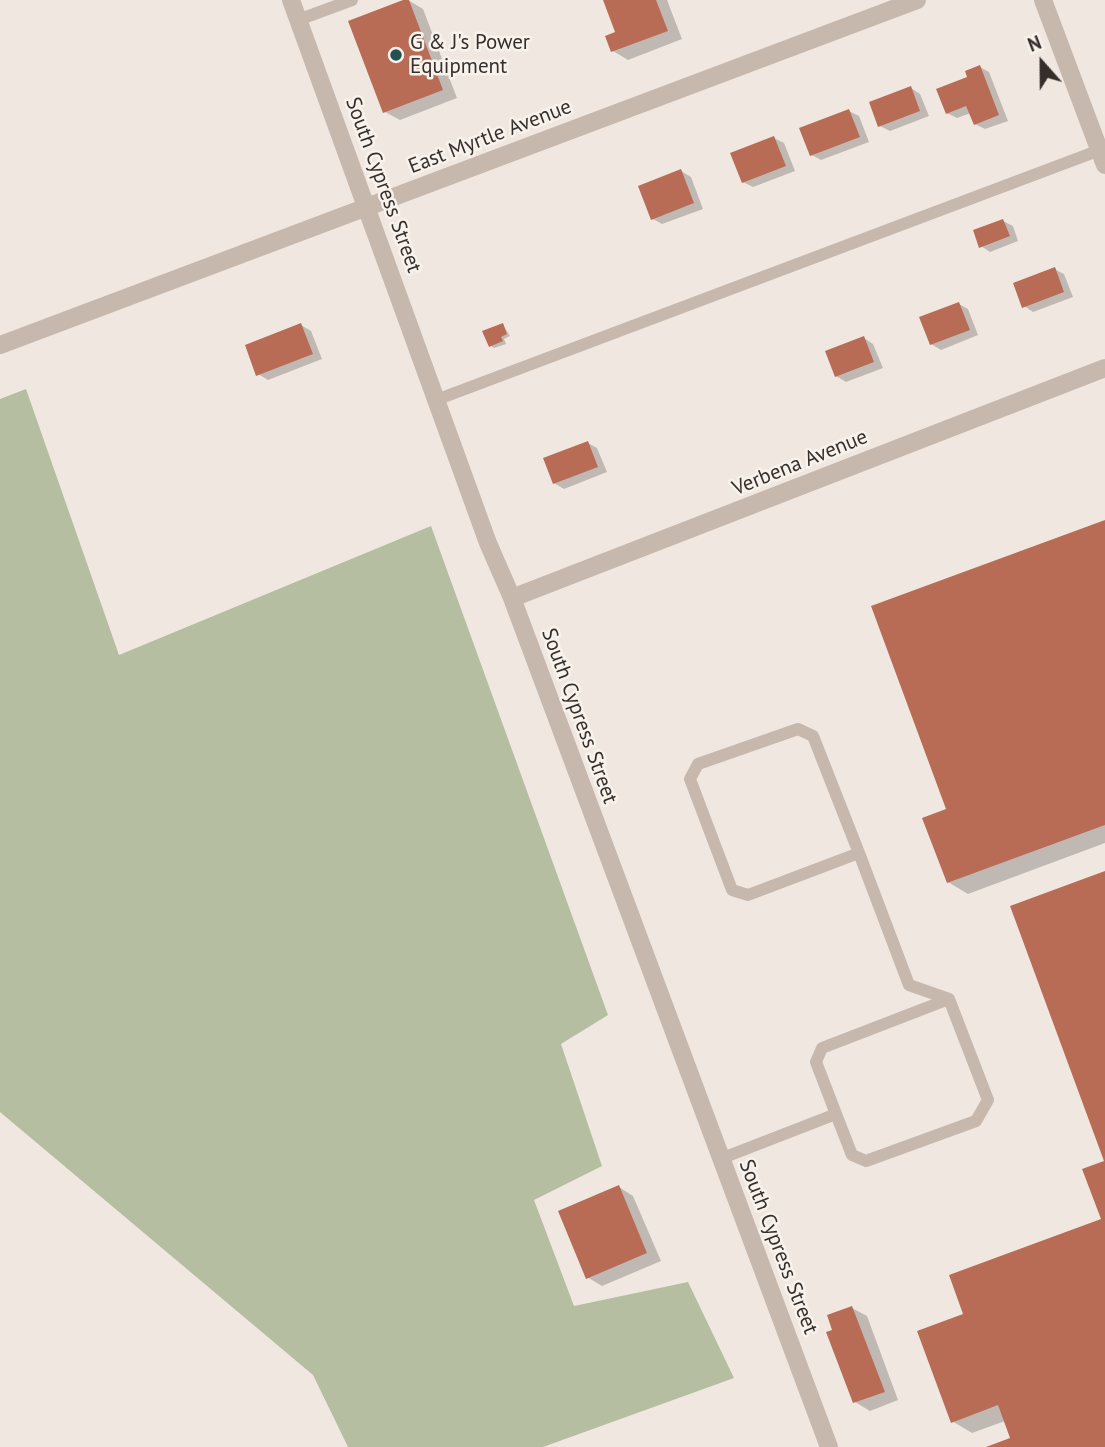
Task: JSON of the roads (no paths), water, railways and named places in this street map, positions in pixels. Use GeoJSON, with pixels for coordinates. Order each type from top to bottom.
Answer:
{"type":"FeatureCollection","features":[{"type":"Feature","properties":{"kind":"street","name":"South Cypress Street"},"geometry":{"type":"LineString","coordinates":[[291,0],[488,543],[512,598],[829,1447]]}},
{"type":"Feature","properties":{"kind":"street","name":"East Myrtle Avenue"},"geometry":{"type":"LineString","coordinates":[[0,345],[917,0]]}},
{"type":"Feature","properties":{"kind":"street"},"geometry":{"type":"LineString","coordinates":[[1043,0],[1103,155]]}},
{"type":"Feature","properties":{"kind":"street","name":"Verbena Avenue"},"geometry":{"type":"LineString","coordinates":[[512,598],[1105,368]]}},
{"type":"Feature","properties":{"kind":"lane"},"geometry":{"type":"LineString","coordinates":[[299,20],[352,0]]}},
{"type":"Feature","properties":{"kind":"lane"},"geometry":{"type":"LineString","coordinates":[[436,400],[1103,155]]}},
{"type":"Feature","properties":{"kind":"lane"},"geometry":{"type":"LineString","coordinates":[[859,853],[748,895],[732,890],[690,779],[698,764],[798,729],[813,736],[859,853],[919,1010]]}},
{"type":"Feature","properties":{"kind":"lane"},"geometry":{"type":"LineString","coordinates":[[909,985],[949,999],[988,1100],[976,1121],[866,1161],[852,1155],[836,1114],[816,1062],[822,1048],[949,999]]}},
{"type":"Feature","properties":{"kind":"lane"},"geometry":{"type":"LineString","coordinates":[[720,1159],[836,1114]]}},
{"type":"Feature","properties":{"kind":"place","name":"G & J's Power Equipment"},"geometry":{"type":"Point","coordinates":[396,55]}}]}
